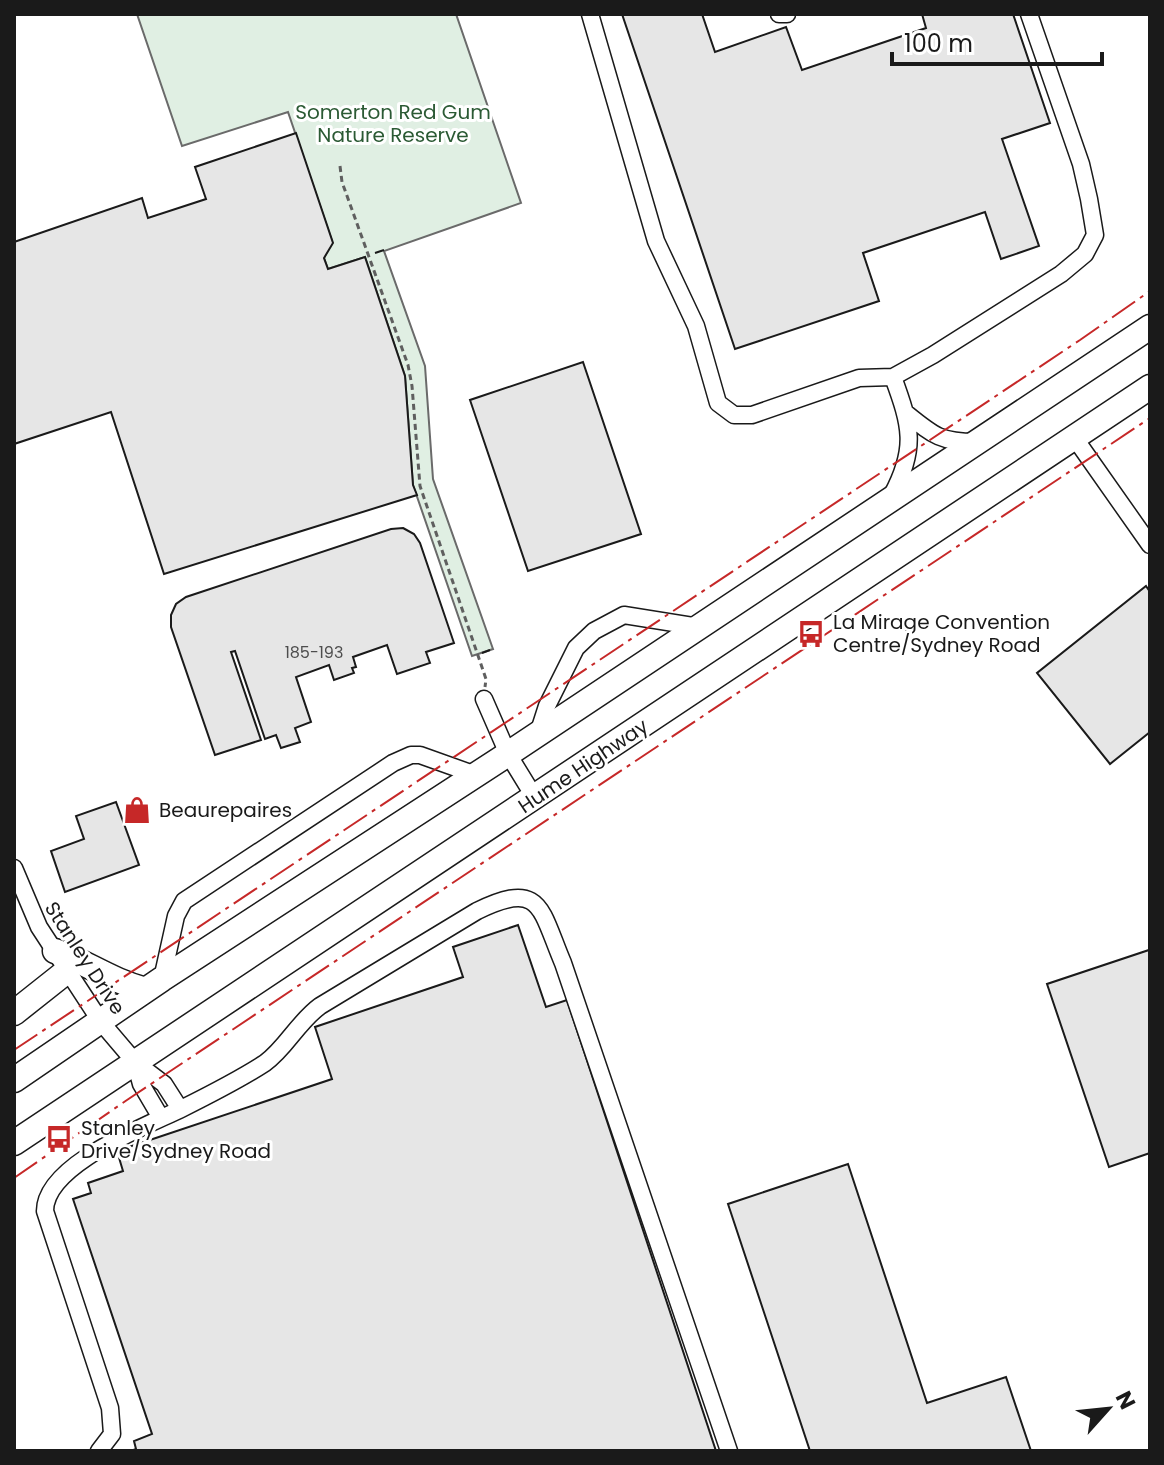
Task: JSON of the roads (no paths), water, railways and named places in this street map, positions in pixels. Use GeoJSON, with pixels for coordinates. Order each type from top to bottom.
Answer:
{"type":"FeatureCollection","features":[{"type":"Feature","properties":{"kind":"highway"},"geometry":{"type":"LineString","coordinates":[[14,1080],[154,984],[537,735],[1150,327]]}},
{"type":"Feature","properties":{"kind":"highway","name":"Hume Highway"},"geometry":{"type":"LineString","coordinates":[[14,1143],[1150,387]]}},
{"type":"Feature","properties":{"kind":"highway"},"geometry":{"type":"LineString","coordinates":[[14,1013],[61,961],[81,960],[121,983],[154,984]]}},
{"type":"Feature","properties":{"kind":"street"},"geometry":{"type":"LineString","coordinates":[[590,14],[656,241],[696,326],[718,403],[734,415],[752,415],[859,378],[893,377],[1061,274],[1085,254],[1095,235],[1081,164],[1029,14]]}},
{"type":"Feature","properties":{"kind":"street"},"geometry":{"type":"LineString","coordinates":[[779,14],[787,14]]}},
{"type":"Feature","properties":{"kind":"street"},"geometry":{"type":"LineString","coordinates":[[887,503],[906,468],[909,440],[907,414],[893,377]]}},
{"type":"Feature","properties":{"kind":"street"},"geometry":{"type":"LineString","coordinates":[[907,414],[931,433],[950,442],[979,442]]}},
{"type":"Feature","properties":{"kind":"street"},"geometry":{"type":"LineString","coordinates":[[1074,437],[1150,545]]}},
{"type":"Feature","properties":{"kind":"street"},"geometry":{"type":"LineString","coordinates":[[537,735],[547,706],[576,648],[594,631],[624,615],[699,627]]}},
{"type":"Feature","properties":{"kind":"street"},"geometry":{"type":"LineString","coordinates":[[484,699],[508,754],[535,798]]}},
{"type":"Feature","properties":{"kind":"street"},"geometry":{"type":"LineString","coordinates":[[154,984],[176,916],[184,901],[393,763],[411,755],[420,755],[476,775]]}},
{"type":"Feature","properties":{"kind":"street","name":"Stanley Drive"},"geometry":{"type":"LineString","coordinates":[[14,868],[28,906],[61,961],[101,1022],[135,1062]]}},
{"type":"Feature","properties":{"kind":"street"},"geometry":{"type":"LineString","coordinates":[[99,1451],[112,1434],[110,1408],[45,1211],[45,1201],[59,1179],[128,1134],[267,1061],[284,1046],[304,1018],[364,979],[477,911],[502,899],[526,897],[533,901],[545,920],[577,1002],[729,1451]]}},
{"type":"Feature","properties":{"kind":"street"},"geometry":{"type":"LineString","coordinates":[[135,1062],[164,1084],[180,1109]]}},
{"type":"Feature","properties":{"kind":"street"},"geometry":{"type":"LineString","coordinates":[[135,1062],[141,1084],[161,1118]]}},
{"type":"Feature","properties":{"kind":"place","name":"La Mirage Convention Centre/Sydney Road"},"geometry":{"type":"Point","coordinates":[811,634]}},
{"type":"Feature","properties":{"kind":"place","name":"Beaurepaires"},"geometry":{"type":"Point","coordinates":[137,810]}},
{"type":"Feature","properties":{"kind":"place","name":"Stanley Drive/Sydney Road"},"geometry":{"type":"Point","coordinates":[59,1139]}},
{"type":"Feature","properties":{"kind":"park label","name":"Somerton Red Gum Nature Reserve"},"geometry":{"type":"Point","coordinates":[393,124]}}]}
